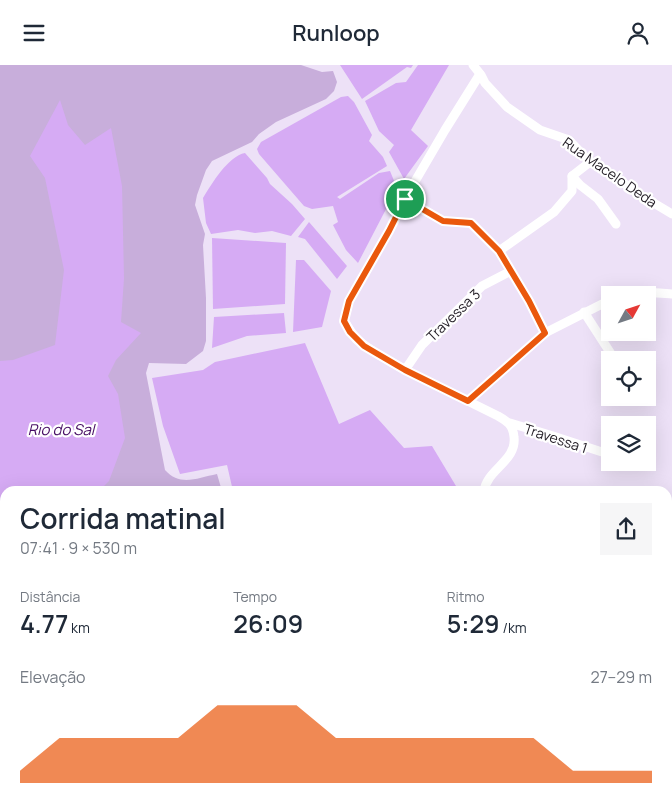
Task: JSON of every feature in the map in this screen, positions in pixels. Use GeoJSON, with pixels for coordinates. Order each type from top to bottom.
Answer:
{"type":"FeatureCollection","features":[{"type":"Feature","properties":{"kind":"street","name":"Rua Macelo Deda"},"geometry":{"type":"LineString","coordinates":[[473,65],[485,83],[508,107],[540,130],[569,140],[590,162],[672,214]]}},
{"type":"Feature","properties":{"kind":"street","name":"Travessa 1"},"geometry":{"type":"LineString","coordinates":[[480,74],[405,199],[386,238],[349,301],[344,321],[359,343],[405,370],[498,415],[510,423],[601,453]]}},
{"type":"Feature","properties":{"kind":"street"},"geometry":{"type":"LineString","coordinates":[[572,176],[590,162]]}},
{"type":"Feature","properties":{"kind":"street"},"geometry":{"type":"LineString","coordinates":[[572,176],[598,199],[616,223]]}},
{"type":"Feature","properties":{"kind":"street"},"geometry":{"type":"LineString","coordinates":[[499,251],[554,212],[572,191],[572,176]]}},
{"type":"Feature","properties":{"kind":"street"},"geometry":{"type":"LineString","coordinates":[[405,199],[443,221],[471,223],[499,251],[529,301],[545,333]]}},
{"type":"Feature","properties":{"kind":"street","name":"Travessa 3"},"geometry":{"type":"LineString","coordinates":[[405,370],[422,345],[482,286],[511,271]]}},
{"type":"Feature","properties":{"kind":"street"},"geometry":{"type":"LineString","coordinates":[[656,292],[672,294]]}},
{"type":"Feature","properties":{"kind":"street"},"geometry":{"type":"LineString","coordinates":[[468,401],[545,333],[601,304]]}},
{"type":"Feature","properties":{"kind":"street"},"geometry":{"type":"LineString","coordinates":[[584,313],[609,351]]}},
{"type":"Feature","properties":{"kind":"street"},"geometry":{"type":"LineString","coordinates":[[486,486],[489,479],[508,458],[513,449],[514,437],[510,423]]}},
{"type":"Feature","properties":{"kind":"shaded area"},"geometry":{"type":"Polygon","coordinates":[[[0,65],[301,65],[322,72],[333,71],[337,82],[334,91],[326,99],[276,122],[259,134],[252,142],[212,161],[206,170],[195,205],[205,234],[203,245],[206,341],[203,351],[186,364],[149,363],[146,373],[165,470],[183,480],[217,474],[221,486],[0,486],[0,65]]]}},
{"type":"Feature","properties":{"kind":"water"},"geometry":{"type":"Polygon","coordinates":[[[340,65],[413,65],[411,68],[407,67],[362,99],[340,65]]]}},
{"type":"Feature","properties":{"kind":"water"},"geometry":{"type":"Polygon","coordinates":[[[418,65],[449,65],[411,130],[428,146],[404,179],[389,152],[394,145],[379,131],[365,101],[396,83],[406,82],[418,65]]]}},
{"type":"Feature","properties":{"kind":"water"},"geometry":{"type":"Polygon","coordinates":[[[348,96],[354,102],[372,135],[369,141],[383,157],[387,166],[337,197],[340,199],[379,173],[390,171],[397,188],[358,263],[346,250],[333,225],[338,222],[333,206],[312,209],[304,206],[259,154],[257,149],[261,142],[341,97],[348,96]]]}},
{"type":"Feature","properties":{"kind":"water","name":"Rio do Sal"},"geometry":{"type":"Polygon","coordinates":[[[60,100],[68,125],[85,145],[111,128],[122,186],[124,278],[121,322],[141,333],[116,360],[108,376],[118,394],[125,438],[109,481],[104,486],[0,486],[0,361],[13,360],[55,345],[64,270],[45,178],[30,156],[60,100]]]}},
{"type":"Feature","properties":{"kind":"water"},"geometry":{"type":"Polygon","coordinates":[[[245,153],[270,184],[305,219],[291,236],[272,231],[255,233],[238,230],[211,234],[206,223],[203,198],[226,165],[232,159],[245,153]]]}},
{"type":"Feature","properties":{"kind":"water"},"geometry":{"type":"Polygon","coordinates":[[[309,222],[347,266],[337,279],[305,239],[298,237],[309,222]]]}},
{"type":"Feature","properties":{"kind":"water"},"geometry":{"type":"Polygon","coordinates":[[[212,238],[286,243],[285,304],[213,309],[212,238]]]}},
{"type":"Feature","properties":{"kind":"water"},"geometry":{"type":"Polygon","coordinates":[[[296,260],[304,260],[331,291],[322,327],[293,332],[296,260]]]}},
{"type":"Feature","properties":{"kind":"water"},"geometry":{"type":"Polygon","coordinates":[[[284,313],[286,333],[247,336],[212,348],[214,317],[284,313]]]}},
{"type":"Feature","properties":{"kind":"water"},"geometry":{"type":"Polygon","coordinates":[[[305,343],[339,424],[370,410],[404,448],[432,446],[456,486],[232,486],[227,465],[180,474],[163,426],[152,378],[203,370],[215,362],[305,343]]]}},
{"type":"Feature","properties":{"kind":"route"},"geometry":{"type":"LineString","coordinates":[[405,199],[443,221],[471,223],[499,251],[529,301],[545,333],[468,401],[405,370],[364,346],[350,332],[344,321],[349,301],[405,199]]}}]}
